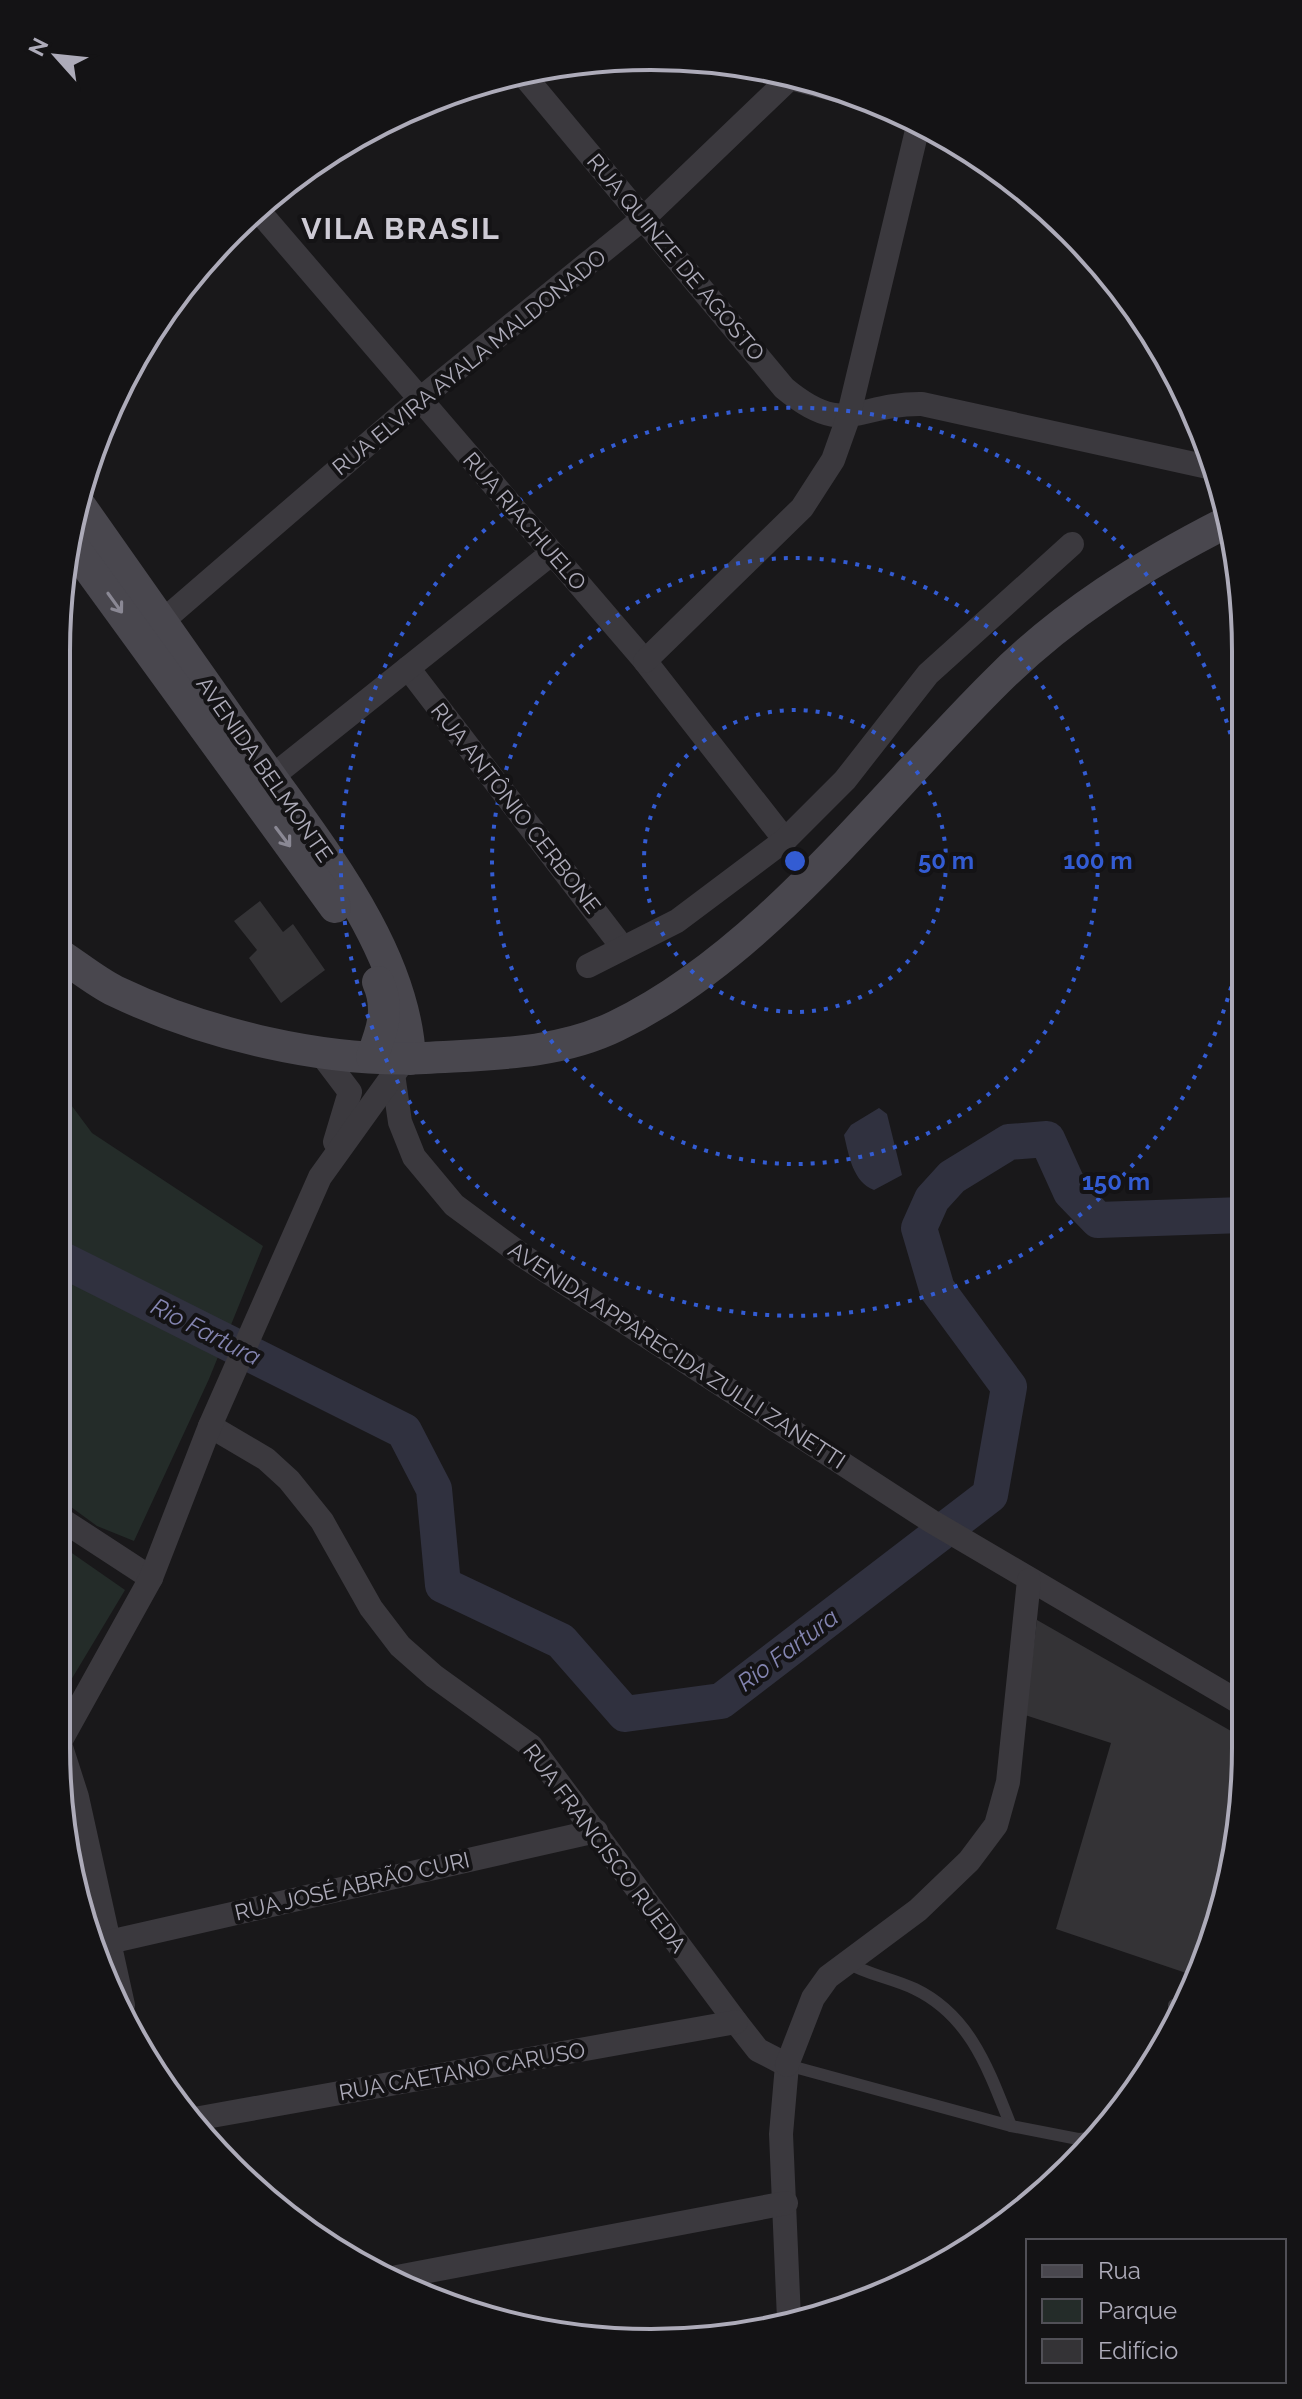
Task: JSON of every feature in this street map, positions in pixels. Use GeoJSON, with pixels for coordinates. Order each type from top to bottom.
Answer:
{"type":"FeatureCollection","features":[{"type":"Feature","properties":{"kind":"main road","name":"AVENIDA BELMONTE"},"geometry":{"type":"LineString","coordinates":[[86,517],[152,630],[260,785],[369,963],[385,1005],[397,1055]]}},
{"type":"Feature","properties":{"kind":"main road"},"geometry":{"type":"LineString","coordinates":[[70,962],[111,989],[166,1013],[252,1037],[319,1051],[397,1055],[497,1054],[565,1043],[615,1027],[725,956],[791,894],[998,680],[1080,609],[1178,547],[1218,527]]}},
{"type":"Feature","properties":{"kind":"main road","name":"AVENIDA BELMONTE"},"geometry":{"type":"LineString","coordinates":[[79,552],[152,630]]}},
{"type":"Feature","properties":{"kind":"main road"},"geometry":{"type":"LineString","coordinates":[[252,1037],[397,1055]]}},
{"type":"Feature","properties":{"kind":"street","name":"RUA QUINZE DE AGOSTO"},"geometry":{"type":"LineString","coordinates":[[530,83],[645,217],[784,388],[822,415],[848,418]]}},
{"type":"Feature","properties":{"kind":"street","name":"RUA ELVIRA AYALA MALDONADO"},"geometry":{"type":"LineString","coordinates":[[152,630],[420,399],[645,217],[780,85]]}},
{"type":"Feature","properties":{"kind":"street"},"geometry":{"type":"LineString","coordinates":[[645,661],[802,508],[833,460],[848,418],[916,134]]}},
{"type":"Feature","properties":{"kind":"street","name":"RUA RIACHUELO"},"geometry":{"type":"LineString","coordinates":[[264,217],[645,661],[785,840]]}},
{"type":"Feature","properties":{"kind":"street"},"geometry":{"type":"LineString","coordinates":[[848,418],[901,404],[922,404],[1202,466]]}},
{"type":"Feature","properties":{"kind":"street"},"geometry":{"type":"LineString","coordinates":[[588,966],[677,921],[785,840],[845,780],[928,674],[1072,544]]}},
{"type":"Feature","properties":{"kind":"street"},"geometry":{"type":"LineString","coordinates":[[260,785],[552,553]]}},
{"type":"Feature","properties":{"kind":"street","name":"RUA ANTÔNIO CERBONE"},"geometry":{"type":"LineString","coordinates":[[408,668],[623,948]]}},
{"type":"Feature","properties":{"kind":"street"},"geometry":{"type":"LineString","coordinates":[[319,1051],[334,1066],[350,1092]]}},
{"type":"Feature","properties":{"kind":"street"},"geometry":{"type":"LineString","coordinates":[[70,1724],[151,1578],[210,1426],[320,1177],[350,1092],[397,1055]]}},
{"type":"Feature","properties":{"kind":"street"},"geometry":{"type":"LineString","coordinates":[[320,1177],[397,1055]]}},
{"type":"Feature","properties":{"kind":"street","name":"AVENIDA APPARECIDA ZULLI ZANETTI"},"geometry":{"type":"LineString","coordinates":[[397,1055],[400,1122],[414,1157],[454,1205],[523,1256],[931,1521],[1232,1698]]}},
{"type":"Feature","properties":{"kind":"street","name":"RUA FRANCISCO RUEDA"},"geometry":{"type":"LineString","coordinates":[[210,1426],[266,1459],[289,1480],[322,1521],[371,1608],[400,1646],[434,1676],[531,1746],[758,2050],[787,2065]]}},
{"type":"Feature","properties":{"kind":"street"},"geometry":{"type":"LineString","coordinates":[[70,1525],[151,1578]]}},
{"type":"Feature","properties":{"kind":"street"},"geometry":{"type":"LineString","coordinates":[[789,2312],[781,2134],[787,2065],[813,1998],[828,1977],[918,1910],[969,1861],[996,1825],[1008,1782],[1029,1580]]}},
{"type":"Feature","properties":{"kind":"street"},"geometry":{"type":"LineString","coordinates":[[71,1781],[116,1975]]}},
{"type":"Feature","properties":{"kind":"street","name":"RUA JOSÉ ABRÃO CURI"},"geometry":{"type":"LineString","coordinates":[[109,1942],[596,1831]]}},
{"type":"Feature","properties":{"kind":"street","name":"RUA CAETANO CARUSO"},"geometry":{"type":"LineString","coordinates":[[203,2118],[736,2022]]}},
{"type":"Feature","properties":{"kind":"street"},"geometry":{"type":"LineString","coordinates":[[407,2275],[786,2203]]}},
{"type":"Feature","properties":{"kind":"lane"},"geometry":{"type":"LineString","coordinates":[[846,1962],[942,2003],[965,2027],[985,2058],[1011,2126]]}},
{"type":"Feature","properties":{"kind":"lane"},"geometry":{"type":"LineString","coordinates":[[787,2065],[1011,2126],[1081,2139]]}},
{"type":"Feature","properties":{"kind":"green space"},"geometry":{"type":"Polygon","coordinates":[[[70,1103],[92,1133],[263,1246],[209,1379],[134,1541],[97,1526],[70,1506],[70,1103]]]}},
{"type":"Feature","properties":{"kind":"green space"},"geometry":{"type":"Polygon","coordinates":[[[70,1552],[125,1590],[70,1682],[70,1552]]]}},
{"type":"Feature","properties":{"kind":"water"},"geometry":{"type":"Polygon","coordinates":[[[879,1108],[887,1114],[902,1175],[874,1190],[857,1175],[844,1135],[851,1125],[879,1108]]]}},
{"type":"Feature","properties":{"kind":"building"},"geometry":{"type":"Polygon","coordinates":[[[260,901],[283,932],[293,924],[325,970],[281,1003],[249,958],[257,950],[234,921],[260,901]]]}},
{"type":"Feature","properties":{"kind":"building"},"geometry":{"type":"Polygon","coordinates":[[[1037,1620],[1232,1732],[1231,1786],[1221,1861],[1201,1935],[1187,1973],[1056,1929],[1111,1743],[1025,1715],[1037,1620]]]}},
{"type":"Feature","properties":{"kind":"waterway","name":"Rio Fartura"},"geometry":{"type":"LineString","coordinates":[[70,1264],[404,1431],[434,1489],[443,1585],[561,1641],[625,1714],[721,1701],[990,1495],[1009,1387],[937,1289],[919,1228],[932,1199],[952,1177],[1009,1142],[1047,1139],[1071,1192],[1098,1220],[1232,1215]]}},
{"type":"Feature","properties":{"kind":"district","name":"VILA BRASIL"},"geometry":{"type":"Point","coordinates":[401,229]}}]}
